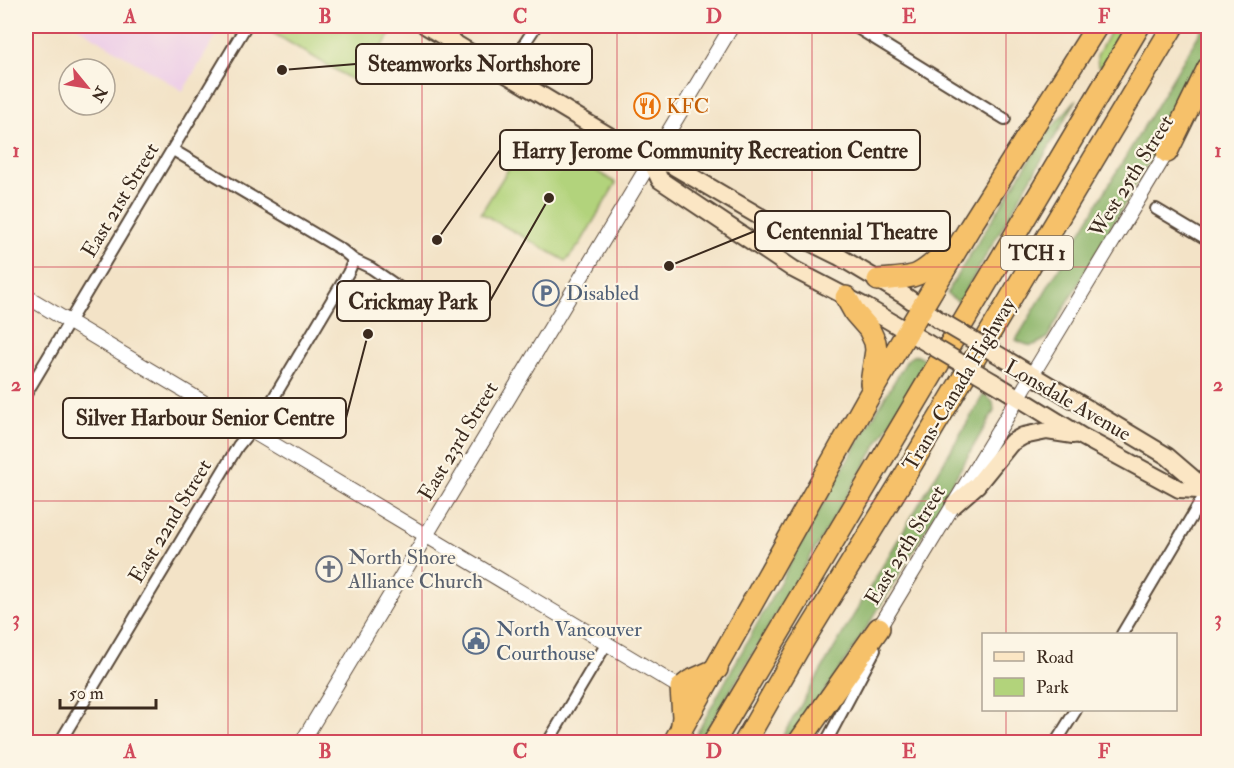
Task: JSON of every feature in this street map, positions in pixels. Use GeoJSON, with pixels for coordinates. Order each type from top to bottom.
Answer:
{"type":"FeatureCollection","features":[{"type":"Feature","properties":{"kind":"highway"},"geometry":{"type":"LineString","coordinates":[[678,737],[907,331],[1097,26]]}},
{"type":"Feature","properties":{"kind":"highway","name":"Trans-Canada Highway"},"geometry":{"type":"LineString","coordinates":[[714,742],[1139,26]]}},
{"type":"Feature","properties":{"kind":"highway","name":"Trans-Canada Highway"},"geometry":{"type":"LineString","coordinates":[[746,742],[797,651],[901,482],[1173,26]]}},
{"type":"Feature","properties":{"kind":"highway"},"geometry":{"type":"LineString","coordinates":[[1167,152],[1209,68]]}},
{"type":"Feature","properties":{"kind":"highway"},"geometry":{"type":"LineString","coordinates":[[878,280],[912,277],[927,270],[970,227]]}},
{"type":"Feature","properties":{"kind":"highway"},"geometry":{"type":"LineString","coordinates":[[846,297],[875,342],[876,350],[869,396]]}},
{"type":"Feature","properties":{"kind":"highway"},"geometry":{"type":"LineString","coordinates":[[799,742],[879,628]]}},
{"type":"Feature","properties":{"kind":"highway"},"geometry":{"type":"LineString","coordinates":[[678,737],[683,717],[681,688],[717,669]]}},
{"type":"Feature","properties":{"kind":"main road","name":"Lonsdale Avenue"},"geometry":{"type":"LineString","coordinates":[[426,26],[651,161],[670,164],[771,223],[838,256],[878,280],[939,320],[1167,456],[1195,480],[1204,493]]}},
{"type":"Feature","properties":{"kind":"main road","name":"Lonsdale Avenue"},"geometry":{"type":"LineString","coordinates":[[651,161],[660,180],[793,269],[907,331],[1081,436],[1179,489],[1204,493]]}},
{"type":"Feature","properties":{"kind":"main road"},"geometry":{"type":"LineString","coordinates":[[954,505],[977,485],[1011,443],[1023,436],[1047,431],[1081,436]]}},
{"type":"Feature","properties":{"kind":"street","name":"East 21st Street"},"geometry":{"type":"LineString","coordinates":[[26,394],[246,26]]}},
{"type":"Feature","properties":{"kind":"street"},"geometry":{"type":"LineString","coordinates":[[505,73],[536,26]]}},
{"type":"Feature","properties":{"kind":"street","name":"East 23rd Street"},"geometry":{"type":"LineString","coordinates":[[302,742],[732,26]]}},
{"type":"Feature","properties":{"kind":"street"},"geometry":{"type":"LineString","coordinates":[[854,26],[1005,119]]}},
{"type":"Feature","properties":{"kind":"street","name":"West 25th Street"},"geometry":{"type":"LineString","coordinates":[[1032,375],[1167,152],[1209,91]]}},
{"type":"Feature","properties":{"kind":"street"},"geometry":{"type":"LineString","coordinates":[[173,150],[342,250],[354,261],[371,268],[419,302]]}},
{"type":"Feature","properties":{"kind":"street"},"geometry":{"type":"LineString","coordinates":[[1156,209],[1209,240]]}},
{"type":"Feature","properties":{"kind":"street","name":"East 22nd Street"},"geometry":{"type":"LineString","coordinates":[[60,742],[238,446],[264,414],[354,261]]}},
{"type":"Feature","properties":{"kind":"street"},"geometry":{"type":"LineString","coordinates":[[26,296],[681,688]]}},
{"type":"Feature","properties":{"kind":"street","name":"East 25th Street"},"geometry":{"type":"LineString","coordinates":[[826,742],[879,642],[879,628],[1032,375]]}},
{"type":"Feature","properties":{"kind":"street"},"geometry":{"type":"LineString","coordinates":[[1123,633],[1204,493]]}},
{"type":"Feature","properties":{"kind":"street"},"geometry":{"type":"LineString","coordinates":[[548,742],[607,643]]}},
{"type":"Feature","properties":{"kind":"street"},"geometry":{"type":"LineString","coordinates":[[1056,742],[1075,711]]}},
{"type":"Feature","properties":{"kind":"shaded area"},"geometry":{"type":"Polygon","coordinates":[[[76,26],[222,26],[183,91],[76,26]]]}},
{"type":"Feature","properties":{"kind":"green space"},"geometry":{"type":"Polygon","coordinates":[[[271,26],[379,26],[391,33],[359,84],[268,30],[271,26]]]}},
{"type":"Feature","properties":{"kind":"green space"},"geometry":{"type":"Polygon","coordinates":[[[1113,26],[1128,26],[1105,65],[1098,67],[1097,56],[1113,26]]]}},
{"type":"Feature","properties":{"kind":"green space"},"geometry":{"type":"Polygon","coordinates":[[[1204,26],[1208,26],[1208,53],[1181,107],[1047,338],[1032,345],[1016,340],[1204,26]]]}},
{"type":"Feature","properties":{"kind":"green space"},"geometry":{"type":"Polygon","coordinates":[[[1077,99],[959,302],[947,294],[951,285],[1046,134],[1077,99]]]}},
{"type":"Feature","properties":{"kind":"green space"},"geometry":{"type":"Polygon","coordinates":[[[532,131],[616,183],[580,244],[566,261],[481,213],[532,131]]]}},
{"type":"Feature","properties":{"kind":"green space"},"geometry":{"type":"Polygon","coordinates":[[[914,355],[927,361],[700,742],[692,742],[843,468],[907,360],[914,355]]]}},
{"type":"Feature","properties":{"kind":"green space"},"geometry":{"type":"Polygon","coordinates":[[[984,394],[993,402],[994,411],[896,580],[816,703],[787,742],[779,742],[984,394]]]}},
{"type":"Feature","properties":{"kind":"place","name":"Steamworks Northshore"},"geometry":{"type":"Point","coordinates":[282,70]}},
{"type":"Feature","properties":{"kind":"place","name":"KFC"},"geometry":{"type":"Point","coordinates":[647,106]}},
{"type":"Feature","properties":{"kind":"place","name":"Crickmay Park"},"geometry":{"type":"Point","coordinates":[549,198]}},
{"type":"Feature","properties":{"kind":"place","name":"Harry Jerome Community Recreation Centre"},"geometry":{"type":"Point","coordinates":[437,240]}},
{"type":"Feature","properties":{"kind":"place","name":"Centennial Theatre"},"geometry":{"type":"Point","coordinates":[669,266]}},
{"type":"Feature","properties":{"kind":"place","name":"Disabled"},"geometry":{"type":"Point","coordinates":[546,293]}},
{"type":"Feature","properties":{"kind":"place","name":"Silver Harbour Senior Centre"},"geometry":{"type":"Point","coordinates":[368,334]}},
{"type":"Feature","properties":{"kind":"place","name":"North Shore Alliance Church"},"geometry":{"type":"Point","coordinates":[329,569]}},
{"type":"Feature","properties":{"kind":"place","name":"North Vancouver Courthouse"},"geometry":{"type":"Point","coordinates":[476,641]}}]}
